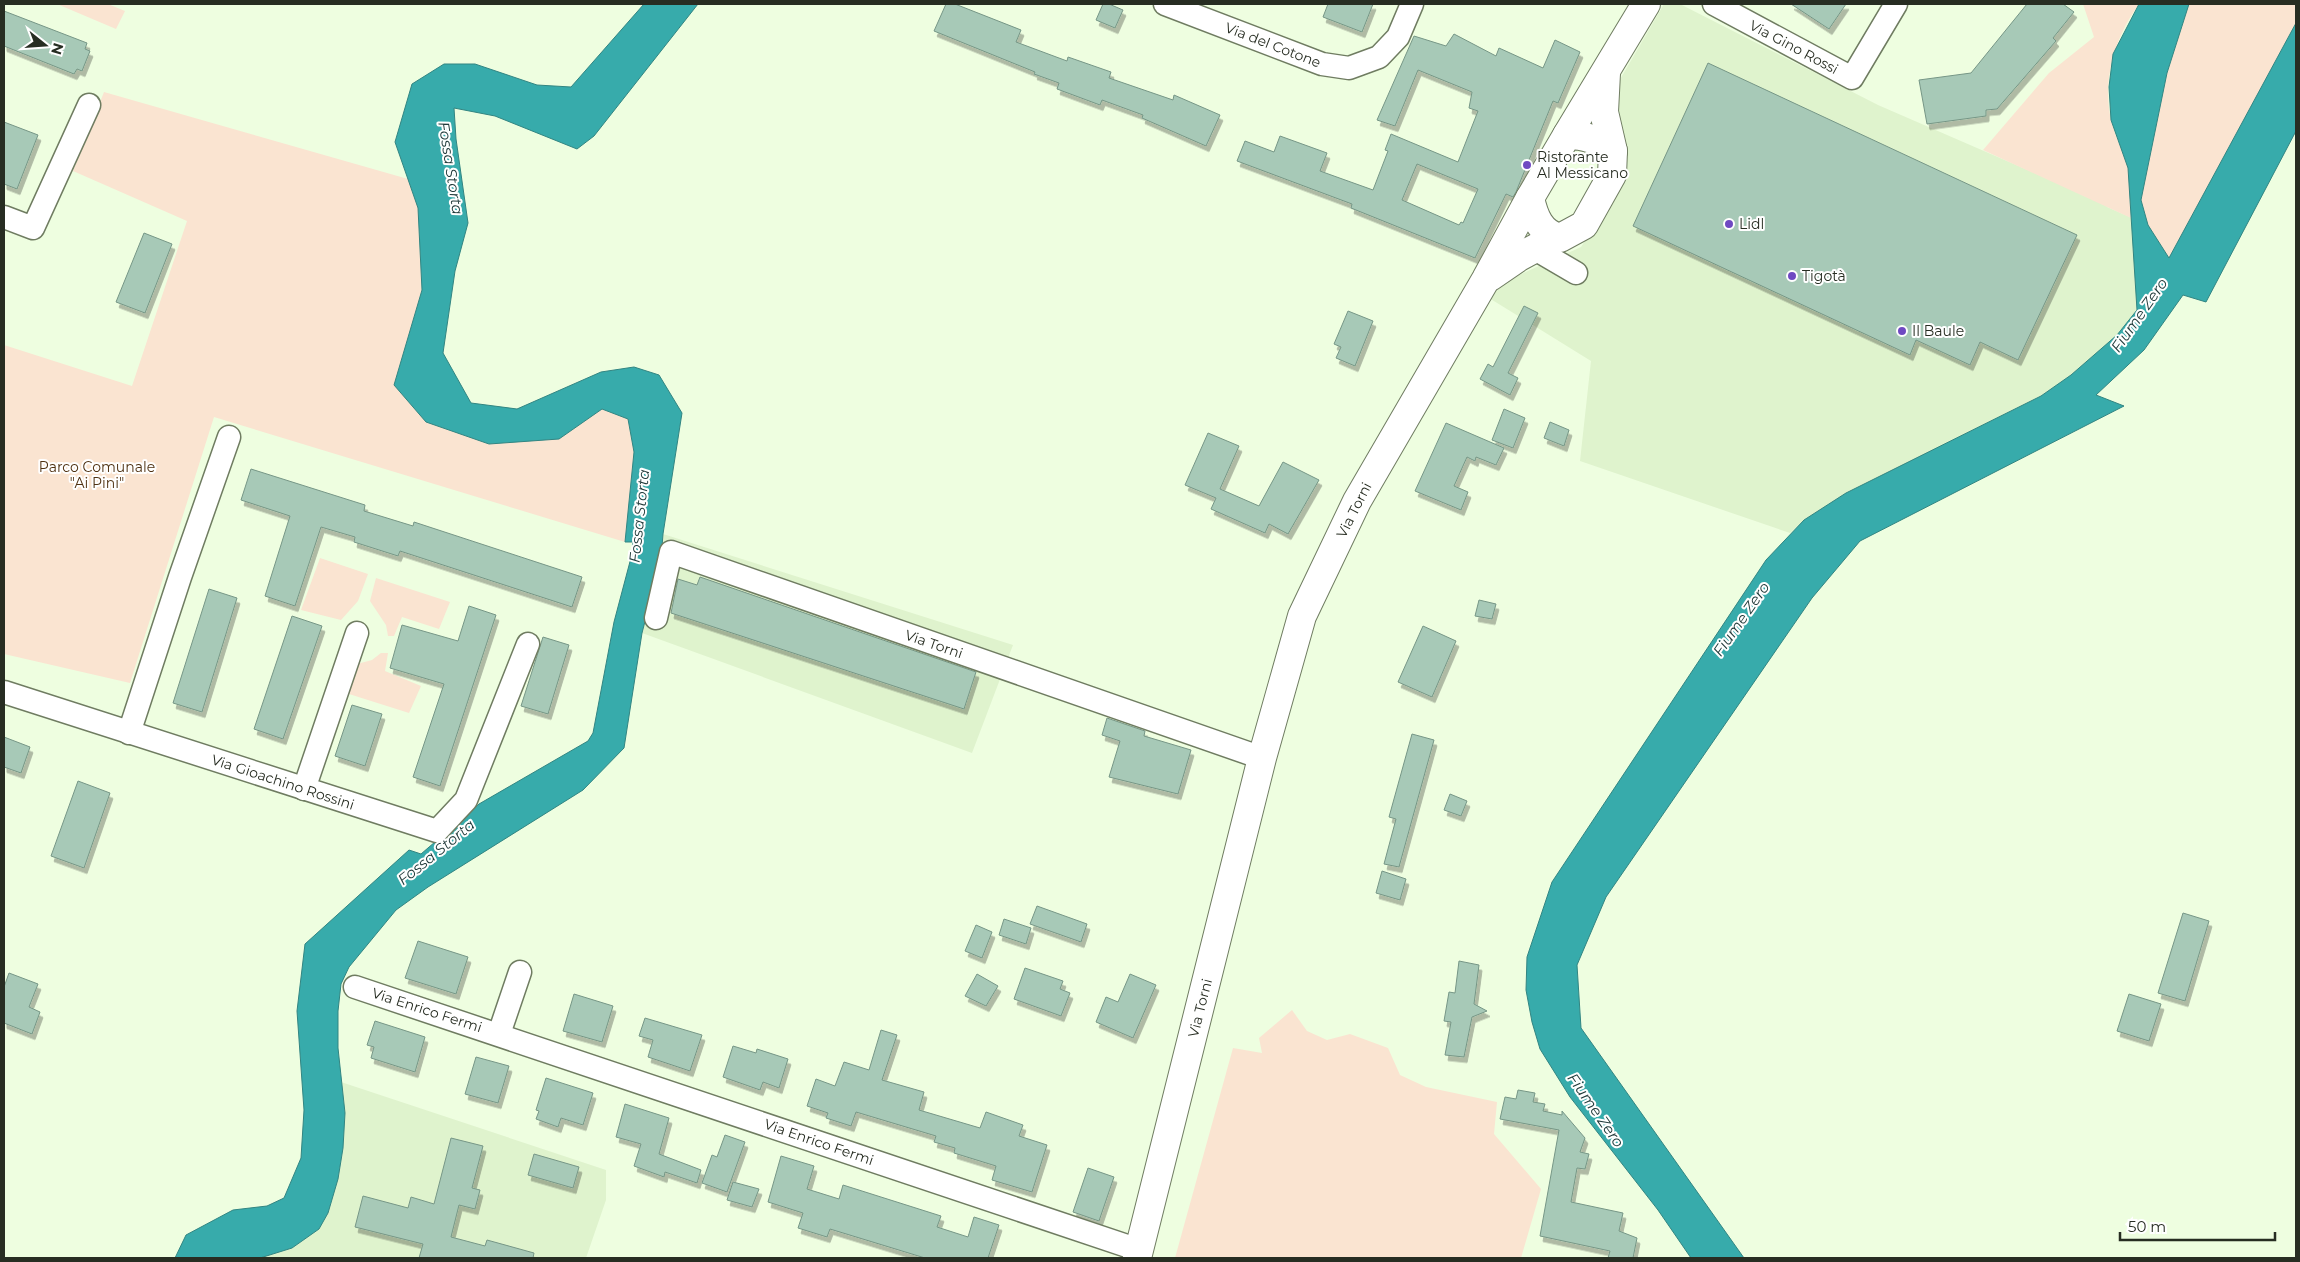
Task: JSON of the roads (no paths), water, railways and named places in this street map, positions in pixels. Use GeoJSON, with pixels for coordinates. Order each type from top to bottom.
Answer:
{"type":"FeatureCollection","features":[{"type":"Feature","properties":{"kind":"main road","name":"Via Torni"},"geometry":{"type":"LineString","coordinates":[[1138,1254],[1262,758],[1302,616],[1357,501],[1486,279],[1530,198],[1646,4]]}},
{"type":"Feature","properties":{"kind":"main road","name":"Via Torni"},"geometry":{"type":"LineString","coordinates":[[1486,279],[1545,243],[1560,238],[1584,225],[1612,175],[1614,151],[1604,112],[1606,73]]}},
{"type":"Feature","properties":{"kind":"main road"},"geometry":{"type":"LineString","coordinates":[[1567,135],[1586,135],[1614,151]]}},
{"type":"Feature","properties":{"kind":"main road"},"geometry":{"type":"LineString","coordinates":[[1530,198],[1534,217],[1544,230],[1545,243]]}},
{"type":"Feature","properties":{"kind":"street","name":"Via del Cotone"},"geometry":{"type":"LineString","coordinates":[[1165,4],[1322,64],[1349,68],[1379,57],[1398,37],[1412,4]]}},
{"type":"Feature","properties":{"kind":"street","name":"Via Gino Rossi"},"geometry":{"type":"LineString","coordinates":[[1714,4],[1852,78],[1896,4]]}},
{"type":"Feature","properties":{"kind":"street"},"geometry":{"type":"LineString","coordinates":[[4,217],[33,228],[89,105]]}},
{"type":"Feature","properties":{"kind":"street"},"geometry":{"type":"LineString","coordinates":[[1545,243],[1576,273]]}},
{"type":"Feature","properties":{"kind":"street"},"geometry":{"type":"LineString","coordinates":[[129,733],[180,577],[229,437]]}},
{"type":"Feature","properties":{"kind":"street","name":"Via Torni"},"geometry":{"type":"LineString","coordinates":[[656,618],[671,552],[1262,758]]}},
{"type":"Feature","properties":{"kind":"street"},"geometry":{"type":"LineString","coordinates":[[304,789],[357,632]]}},
{"type":"Feature","properties":{"kind":"street","name":"Via Gioachino Rossini"},"geometry":{"type":"LineString","coordinates":[[4,692],[437,831],[466,800],[528,644]]}},
{"type":"Feature","properties":{"kind":"street","name":"Via Enrico Fermi"},"geometry":{"type":"LineString","coordinates":[[499,1034],[520,972]]}},
{"type":"Feature","properties":{"kind":"street","name":"Via Enrico Fermi"},"geometry":{"type":"LineString","coordinates":[[355,987],[499,1034],[1138,1254]]}},
{"type":"Feature","properties":{"kind":"water","name":"Fossa Storta"},"geometry":{"type":"Polygon","coordinates":[[[644,4],[698,4],[594,136],[577,149],[495,116],[454,108],[456,139],[468,223],[455,271],[443,353],[471,403],[517,409],[601,372],[634,367],[659,375],[682,413],[663,534],[661,559],[642,633],[624,748],[583,790],[428,887],[396,910],[349,967],[341,984],[338,1011],[338,1048],[345,1113],[343,1148],[338,1179],[328,1213],[319,1229],[292,1248],[260,1258],[175,1258],[186,1235],[233,1210],[267,1206],[284,1198],[301,1158],[304,1110],[297,1011],[305,944],[409,850],[421,854],[479,804],[588,741],[593,733],[614,622],[632,554],[633,542],[625,542],[634,452],[628,419],[602,409],[559,439],[489,444],[426,422],[394,385],[422,290],[418,208],[395,142],[412,84],[444,64],[475,64],[537,85],[571,87],[644,4]]]}},
{"type":"Feature","properties":{"kind":"water","name":"Fiume Zero"},"geometry":{"type":"Polygon","coordinates":[[[2139,4],[2189,4],[2167,73],[2141,200],[2148,225],[2169,258],[2296,23],[2296,131],[2206,302],[2183,295],[2144,350],[2096,395],[2124,406],[1860,541],[1812,598],[1606,897],[1577,965],[1581,1028],[1744,1258],[1691,1258],[1658,1210],[1570,1097],[1540,1049],[1532,1022],[1526,990],[1527,957],[1552,882],[1766,560],[1804,520],[1846,493],[2041,396],[2071,375],[2117,335],[2137,310],[2128,168],[2111,120],[2109,87],[2113,54],[2139,4]]]}},
{"type":"Feature","properties":{"kind":"place","name":"Ristorante Al Messicano"},"geometry":{"type":"Point","coordinates":[1527,165]}},
{"type":"Feature","properties":{"kind":"place","name":"Lidl"},"geometry":{"type":"Point","coordinates":[1729,224]}},
{"type":"Feature","properties":{"kind":"place","name":"Tigotà"},"geometry":{"type":"Point","coordinates":[1792,276]}},
{"type":"Feature","properties":{"kind":"place","name":"Il Baule"},"geometry":{"type":"Point","coordinates":[1902,331]}},
{"type":"Feature","properties":{"kind":"park label","name":"Parco Comunale \"Ai Pini\""},"geometry":{"type":"Point","coordinates":[97,476]}}]}
